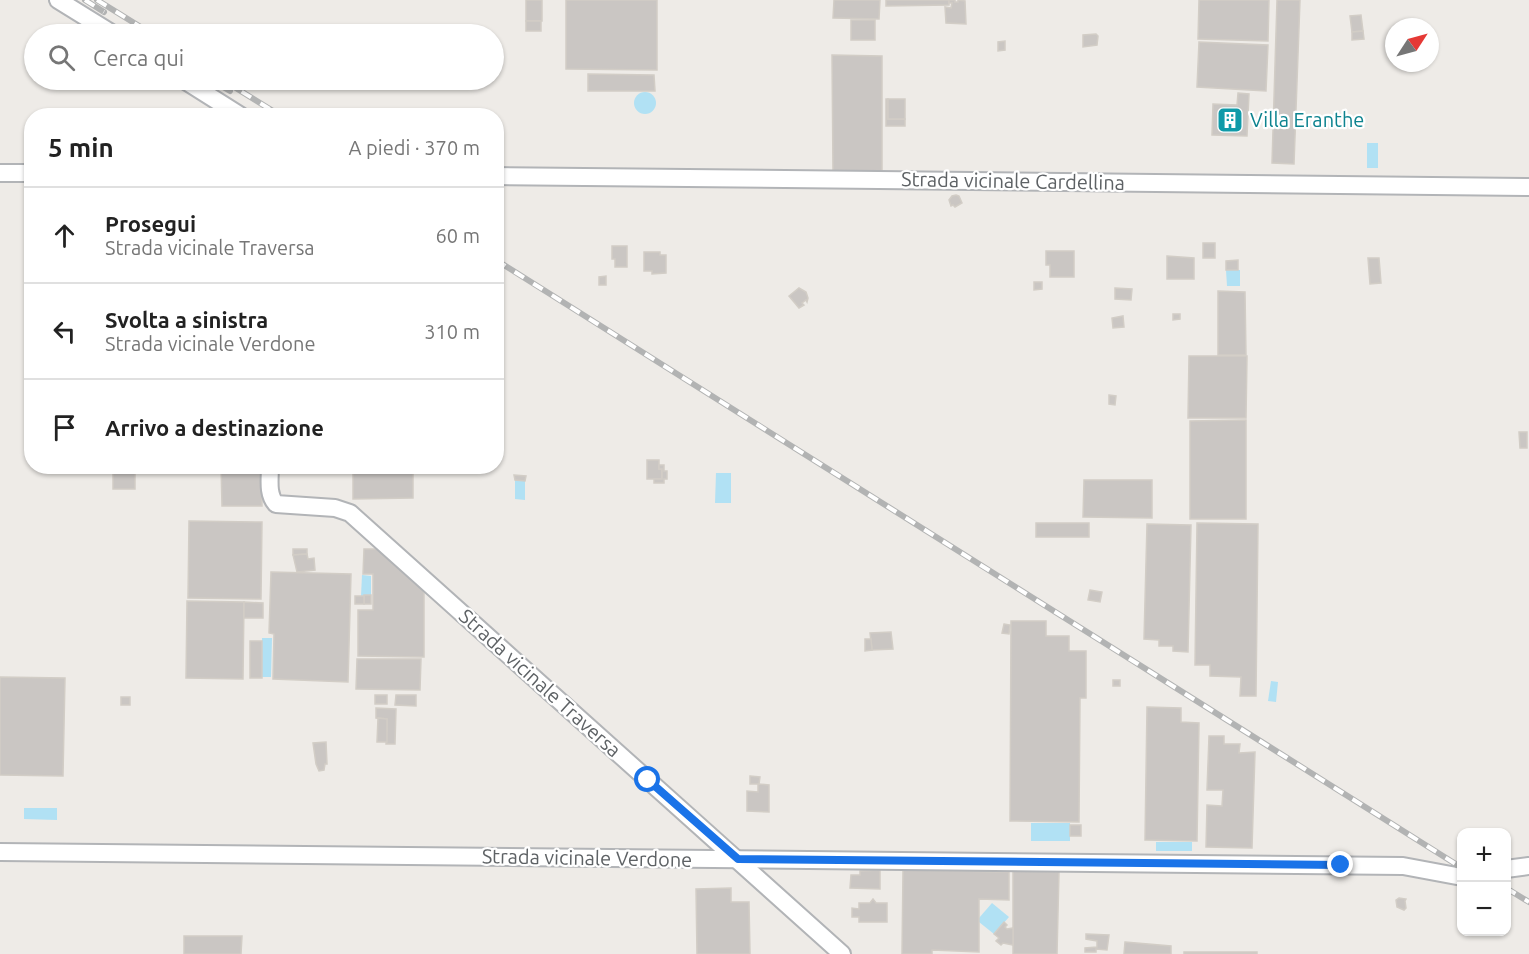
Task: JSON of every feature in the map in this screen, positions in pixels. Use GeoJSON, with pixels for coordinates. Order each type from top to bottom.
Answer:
{"type":"FeatureCollection","features":[{"type":"Feature","properties":{"kind":"street"},"geometry":{"type":"LineString","coordinates":[[58,0],[97,24]]}},
{"type":"Feature","properties":{"kind":"street"},"geometry":{"type":"LineString","coordinates":[[200,90],[228,108]]}},
{"type":"Feature","properties":{"kind":"street"},"geometry":{"type":"LineString","coordinates":[[0,173],[24,173]]}},
{"type":"Feature","properties":{"kind":"street","name":"Strada vicinale Cardellina"},"geometry":{"type":"LineString","coordinates":[[504,176],[1529,187]]}},
{"type":"Feature","properties":{"kind":"street","name":"Strada vicinale Traversa"},"geometry":{"type":"LineString","coordinates":[[270,474],[270,492],[276,504],[335,508],[350,513],[842,954]]}},
{"type":"Feature","properties":{"kind":"street","name":"Strada vicinale Verdone"},"geometry":{"type":"LineString","coordinates":[[0,852],[1403,866],[1457,876]]}},
{"type":"Feature","properties":{"kind":"street"},"geometry":{"type":"LineString","coordinates":[[1511,868],[1529,866]]}},
{"type":"Feature","properties":{"kind":"water"},"geometry":{"type":"Polygon","coordinates":[[[645,92],[655,99],[656,103],[649,113],[645,114],[635,107],[634,103],[641,93],[645,92]]]}},
{"type":"Feature","properties":{"kind":"water"},"geometry":{"type":"Polygon","coordinates":[[[1367,143],[1378,143],[1378,168],[1367,168],[1367,143]]]}},
{"type":"Feature","properties":{"kind":"water"},"geometry":{"type":"Polygon","coordinates":[[[1226,270],[1240,270],[1240,286],[1227,286],[1226,270]]]}},
{"type":"Feature","properties":{"kind":"water"},"geometry":{"type":"Polygon","coordinates":[[[716,473],[731,473],[731,503],[715,503],[716,473]]]}},
{"type":"Feature","properties":{"kind":"water"},"geometry":{"type":"Polygon","coordinates":[[[515,480],[525,481],[525,500],[515,499],[515,480]]]}},
{"type":"Feature","properties":{"kind":"water"},"geometry":{"type":"Polygon","coordinates":[[[362,575],[371,576],[371,595],[361,596],[362,575]]]}},
{"type":"Feature","properties":{"kind":"water"},"geometry":{"type":"Polygon","coordinates":[[[262,638],[272,638],[271,677],[262,677],[262,638]]]}},
{"type":"Feature","properties":{"kind":"water"},"geometry":{"type":"Polygon","coordinates":[[[1271,681],[1278,682],[1276,702],[1268,701],[1271,681]]]}},
{"type":"Feature","properties":{"kind":"water"},"geometry":{"type":"Polygon","coordinates":[[[24,808],[57,808],[57,820],[24,819],[24,808]]]}},
{"type":"Feature","properties":{"kind":"water"},"geometry":{"type":"Polygon","coordinates":[[[1031,823],[1070,823],[1070,841],[1031,841],[1031,823]]]}},
{"type":"Feature","properties":{"kind":"water"},"geometry":{"type":"Polygon","coordinates":[[[1156,842],[1192,842],[1192,851],[1156,851],[1156,842]]]}},
{"type":"Feature","properties":{"kind":"water"},"geometry":{"type":"Polygon","coordinates":[[[992,903],[1009,917],[994,934],[979,922],[979,918],[992,903]]]}},
{"type":"Feature","properties":{"kind":"building"},"geometry":{"type":"Polygon","coordinates":[[[526,0],[542,0],[542,21],[526,21],[526,0]]]}},
{"type":"Feature","properties":{"kind":"building"},"geometry":{"type":"Polygon","coordinates":[[[566,0],[657,0],[657,70],[566,69],[566,0]]]}},
{"type":"Feature","properties":{"kind":"building"},"geometry":{"type":"Polygon","coordinates":[[[834,0],[880,0],[879,19],[833,18],[834,0]]]}},
{"type":"Feature","properties":{"kind":"building"},"geometry":{"type":"Polygon","coordinates":[[[886,0],[949,0],[949,5],[886,6],[886,0]]]}},
{"type":"Feature","properties":{"kind":"building"},"geometry":{"type":"Polygon","coordinates":[[[949,0],[965,1],[966,24],[946,23],[945,7],[951,8],[952,3],[949,3],[949,0]]]}},
{"type":"Feature","properties":{"kind":"building"},"geometry":{"type":"Polygon","coordinates":[[[1199,0],[1269,0],[1268,41],[1198,39],[1199,0]]]}},
{"type":"Feature","properties":{"kind":"building"},"geometry":{"type":"Polygon","coordinates":[[[1277,0],[1300,0],[1294,164],[1272,163],[1277,0]]]}},
{"type":"Feature","properties":{"kind":"building"},"geometry":{"type":"Polygon","coordinates":[[[1361,15],[1363,31],[1352,32],[1350,16],[1361,15]]]}},
{"type":"Feature","properties":{"kind":"building"},"geometry":{"type":"Polygon","coordinates":[[[851,20],[875,20],[875,40],[851,40],[851,20]]]}},
{"type":"Feature","properties":{"kind":"building"},"geometry":{"type":"Polygon","coordinates":[[[526,21],[541,21],[541,31],[526,31],[526,21]]]}},
{"type":"Feature","properties":{"kind":"building"},"geometry":{"type":"Polygon","coordinates":[[[1363,31],[1364,39],[1352,40],[1352,32],[1363,31]]]}},
{"type":"Feature","properties":{"kind":"building"},"geometry":{"type":"Polygon","coordinates":[[[1096,34],[1098,36],[1097,45],[1083,47],[1083,35],[1096,34]]]}},
{"type":"Feature","properties":{"kind":"building"},"geometry":{"type":"Polygon","coordinates":[[[1005,41],[1005,50],[998,51],[998,42],[1005,41]]]}},
{"type":"Feature","properties":{"kind":"building"},"geometry":{"type":"Polygon","coordinates":[[[1199,42],[1268,45],[1266,91],[1197,87],[1199,42]]]}},
{"type":"Feature","properties":{"kind":"building"},"geometry":{"type":"Polygon","coordinates":[[[832,55],[882,56],[882,171],[833,171],[832,55]]]}},
{"type":"Feature","properties":{"kind":"building"},"geometry":{"type":"Polygon","coordinates":[[[588,74],[654,75],[655,91],[588,91],[588,74]]]}},
{"type":"Feature","properties":{"kind":"building","name":"Villa Eranthe"},"geometry":{"type":"Polygon","coordinates":[[[1238,93],[1249,94],[1247,136],[1212,135],[1213,104],[1237,105],[1238,93]]]}},
{"type":"Feature","properties":{"kind":"building"},"geometry":{"type":"Polygon","coordinates":[[[886,99],[888,99],[888,119],[905,119],[905,126],[886,126],[886,99]]]}},
{"type":"Feature","properties":{"kind":"building"},"geometry":{"type":"Polygon","coordinates":[[[888,99],[905,99],[905,119],[888,119],[888,99]]]}},
{"type":"Feature","properties":{"kind":"building"},"geometry":{"type":"Polygon","coordinates":[[[956,195],[962,203],[955,207],[951,206],[949,200],[956,195]]]}},
{"type":"Feature","properties":{"kind":"building"},"geometry":{"type":"Polygon","coordinates":[[[1203,243],[1215,243],[1215,258],[1203,258],[1203,243]]]}},
{"type":"Feature","properties":{"kind":"building"},"geometry":{"type":"Polygon","coordinates":[[[612,246],[627,246],[627,267],[615,267],[615,259],[612,259],[612,246]]]}},
{"type":"Feature","properties":{"kind":"building"},"geometry":{"type":"Polygon","coordinates":[[[1046,251],[1074,251],[1074,277],[1050,277],[1050,265],[1046,265],[1046,251]]]}},
{"type":"Feature","properties":{"kind":"building"},"geometry":{"type":"Polygon","coordinates":[[[644,252],[660,252],[660,255],[666,255],[666,273],[652,274],[652,271],[644,271],[644,252]]]}},
{"type":"Feature","properties":{"kind":"building"},"geometry":{"type":"Polygon","coordinates":[[[1167,256],[1194,258],[1194,279],[1167,279],[1167,256]]]}},
{"type":"Feature","properties":{"kind":"building"},"geometry":{"type":"Polygon","coordinates":[[[1368,258],[1379,258],[1381,283],[1370,284],[1368,258]]]}},
{"type":"Feature","properties":{"kind":"building"},"geometry":{"type":"Polygon","coordinates":[[[1238,260],[1238,270],[1226,270],[1226,261],[1238,260]]]}},
{"type":"Feature","properties":{"kind":"building"},"geometry":{"type":"Polygon","coordinates":[[[606,276],[606,285],[599,285],[599,277],[606,276]]]}},
{"type":"Feature","properties":{"kind":"building"},"geometry":{"type":"Polygon","coordinates":[[[1034,282],[1042,282],[1042,289],[1034,290],[1034,282]]]}},
{"type":"Feature","properties":{"kind":"building"},"geometry":{"type":"Polygon","coordinates":[[[799,288],[806,292],[808,298],[807,302],[806,300],[799,308],[789,296],[799,288]]]}},
{"type":"Feature","properties":{"kind":"building"},"geometry":{"type":"Polygon","coordinates":[[[1115,288],[1132,289],[1131,300],[1115,299],[1115,288]]]}},
{"type":"Feature","properties":{"kind":"building"},"geometry":{"type":"Polygon","coordinates":[[[1218,291],[1245,292],[1246,355],[1218,355],[1218,291]]]}},
{"type":"Feature","properties":{"kind":"building"},"geometry":{"type":"Polygon","coordinates":[[[1173,314],[1180,314],[1180,319],[1173,320],[1173,314]]]}},
{"type":"Feature","properties":{"kind":"building"},"geometry":{"type":"Polygon","coordinates":[[[1123,316],[1124,327],[1113,328],[1112,318],[1123,316]]]}},
{"type":"Feature","properties":{"kind":"building"},"geometry":{"type":"Polygon","coordinates":[[[1189,356],[1247,356],[1246,418],[1188,418],[1189,356]]]}},
{"type":"Feature","properties":{"kind":"building"},"geometry":{"type":"Polygon","coordinates":[[[1109,395],[1116,396],[1115,405],[1109,404],[1109,395]]]}},
{"type":"Feature","properties":{"kind":"building"},"geometry":{"type":"Polygon","coordinates":[[[1246,420],[1246,519],[1190,519],[1190,421],[1246,420]]]}},
{"type":"Feature","properties":{"kind":"building"},"geometry":{"type":"Polygon","coordinates":[[[1519,432],[1527,432],[1527,448],[1520,448],[1519,432]]]}},
{"type":"Feature","properties":{"kind":"building"},"geometry":{"type":"Polygon","coordinates":[[[647,460],[659,460],[662,479],[647,479],[647,460]]]}},
{"type":"Feature","properties":{"kind":"building"},"geometry":{"type":"Polygon","coordinates":[[[659,465],[664,465],[667,479],[664,479],[664,483],[654,483],[654,479],[662,479],[662,469],[659,469],[659,465]]]}},
{"type":"Feature","properties":{"kind":"building"},"geometry":{"type":"Polygon","coordinates":[[[113,474],[135,474],[135,489],[113,489],[113,474]]]}},
{"type":"Feature","properties":{"kind":"building"},"geometry":{"type":"Polygon","coordinates":[[[221,474],[262,474],[262,506],[222,506],[221,474]]]}},
{"type":"Feature","properties":{"kind":"building"},"geometry":{"type":"Polygon","coordinates":[[[353,474],[413,474],[413,498],[353,499],[353,474]]]}},
{"type":"Feature","properties":{"kind":"building"},"geometry":{"type":"Polygon","coordinates":[[[514,475],[526,476],[525,481],[515,480],[514,475]]]}},
{"type":"Feature","properties":{"kind":"building"},"geometry":{"type":"Polygon","coordinates":[[[1084,480],[1152,480],[1152,518],[1083,517],[1084,480]]]}},
{"type":"Feature","properties":{"kind":"building"},"geometry":{"type":"Polygon","coordinates":[[[189,521],[262,522],[261,599],[188,598],[189,521]]]}},
{"type":"Feature","properties":{"kind":"building"},"geometry":{"type":"Polygon","coordinates":[[[1036,523],[1089,523],[1089,537],[1036,537],[1036,523]]]}},
{"type":"Feature","properties":{"kind":"building"},"geometry":{"type":"Polygon","coordinates":[[[1197,523],[1258,524],[1256,696],[1240,696],[1241,677],[1210,676],[1210,665],[1195,665],[1197,523]]]}},
{"type":"Feature","properties":{"kind":"building"},"geometry":{"type":"Polygon","coordinates":[[[1147,524],[1191,525],[1188,652],[1173,651],[1173,646],[1159,646],[1159,640],[1144,639],[1147,524]]]}},
{"type":"Feature","properties":{"kind":"building"},"geometry":{"type":"Polygon","coordinates":[[[293,549],[307,549],[307,554],[293,555],[293,549]]]}},
{"type":"Feature","properties":{"kind":"building"},"geometry":{"type":"Polygon","coordinates":[[[364,549],[377,549],[424,591],[424,657],[358,656],[358,610],[373,610],[373,574],[363,574],[364,549]]]}},
{"type":"Feature","properties":{"kind":"building"},"geometry":{"type":"Polygon","coordinates":[[[307,554],[308,559],[314,558],[315,570],[297,572],[293,555],[307,554]]]}},
{"type":"Feature","properties":{"kind":"building"},"geometry":{"type":"Polygon","coordinates":[[[271,572],[351,574],[348,682],[273,679],[274,634],[269,633],[271,572]]]}},
{"type":"Feature","properties":{"kind":"building"},"geometry":{"type":"Polygon","coordinates":[[[1090,590],[1102,592],[1100,602],[1088,600],[1090,590]]]}},
{"type":"Feature","properties":{"kind":"building"},"geometry":{"type":"Polygon","coordinates":[[[364,595],[371,595],[371,604],[364,604],[364,595]]]}},
{"type":"Feature","properties":{"kind":"building"},"geometry":{"type":"Polygon","coordinates":[[[355,596],[364,596],[364,604],[355,604],[355,596]]]}},
{"type":"Feature","properties":{"kind":"building"},"geometry":{"type":"Polygon","coordinates":[[[187,601],[244,602],[243,679],[186,678],[187,601]]]}},
{"type":"Feature","properties":{"kind":"building"},"geometry":{"type":"Polygon","coordinates":[[[244,602],[263,603],[263,618],[244,618],[244,602]]]}},
{"type":"Feature","properties":{"kind":"building"},"geometry":{"type":"Polygon","coordinates":[[[1011,621],[1046,621],[1046,636],[1069,636],[1069,651],[1086,651],[1086,698],[1080,698],[1079,822],[1010,821],[1011,621]]]}},
{"type":"Feature","properties":{"kind":"building"},"geometry":{"type":"Polygon","coordinates":[[[1004,624],[1010,625],[1009,634],[1002,633],[1004,624]]]}},
{"type":"Feature","properties":{"kind":"building"},"geometry":{"type":"Polygon","coordinates":[[[891,632],[893,649],[872,650],[870,633],[891,632]]]}},
{"type":"Feature","properties":{"kind":"building"},"geometry":{"type":"Polygon","coordinates":[[[865,639],[871,639],[872,650],[865,651],[865,639]]]}},
{"type":"Feature","properties":{"kind":"building"},"geometry":{"type":"Polygon","coordinates":[[[250,641],[262,641],[262,678],[250,678],[250,641]]]}},
{"type":"Feature","properties":{"kind":"building"},"geometry":{"type":"Polygon","coordinates":[[[357,659],[421,659],[420,690],[356,689],[357,659]]]}},
{"type":"Feature","properties":{"kind":"building"},"geometry":{"type":"Polygon","coordinates":[[[0,677],[65,678],[63,776],[0,775],[0,677]]]}},
{"type":"Feature","properties":{"kind":"building"},"geometry":{"type":"Polygon","coordinates":[[[1113,680],[1120,680],[1120,686],[1113,686],[1113,680]]]}},
{"type":"Feature","properties":{"kind":"building"},"geometry":{"type":"Polygon","coordinates":[[[375,695],[387,695],[387,704],[375,704],[375,695]]]}},
{"type":"Feature","properties":{"kind":"building"},"geometry":{"type":"Polygon","coordinates":[[[396,695],[416,695],[416,706],[395,705],[396,695]]]}},
{"type":"Feature","properties":{"kind":"building"},"geometry":{"type":"Polygon","coordinates":[[[121,697],[130,697],[130,705],[121,705],[121,697]]]}},
{"type":"Feature","properties":{"kind":"building"},"geometry":{"type":"Polygon","coordinates":[[[1147,707],[1181,708],[1181,722],[1199,723],[1197,841],[1145,840],[1147,707]]]}},
{"type":"Feature","properties":{"kind":"building"},"geometry":{"type":"Polygon","coordinates":[[[376,708],[396,709],[395,744],[386,744],[387,719],[376,718],[376,708]]]}},
{"type":"Feature","properties":{"kind":"building"},"geometry":{"type":"Polygon","coordinates":[[[378,718],[387,719],[387,742],[377,742],[378,718]]]}},
{"type":"Feature","properties":{"kind":"building"},"geometry":{"type":"Polygon","coordinates":[[[1209,736],[1224,736],[1224,744],[1240,744],[1239,753],[1255,752],[1252,848],[1206,847],[1207,805],[1222,806],[1223,790],[1207,790],[1209,736]]]}},
{"type":"Feature","properties":{"kind":"building"},"geometry":{"type":"Polygon","coordinates":[[[326,742],[327,764],[324,770],[319,771],[313,743],[326,742]]]}},
{"type":"Feature","properties":{"kind":"building"},"geometry":{"type":"Polygon","coordinates":[[[750,776],[760,777],[759,784],[750,784],[750,776]]]}},
{"type":"Feature","properties":{"kind":"building"},"geometry":{"type":"Polygon","coordinates":[[[758,784],[769,785],[769,812],[747,811],[747,791],[758,792],[758,784]]]}},
{"type":"Feature","properties":{"kind":"building"},"geometry":{"type":"Polygon","coordinates":[[[1070,825],[1081,825],[1081,836],[1070,836],[1070,825]]]}},
{"type":"Feature","properties":{"kind":"building"},"geometry":{"type":"Polygon","coordinates":[[[880,870],[880,889],[850,888],[851,875],[860,875],[860,871],[880,870]]]}},
{"type":"Feature","properties":{"kind":"building"},"geometry":{"type":"Polygon","coordinates":[[[903,870],[1009,872],[1009,900],[979,899],[979,952],[932,950],[932,954],[902,954],[903,870]]]}},
{"type":"Feature","properties":{"kind":"building"},"geometry":{"type":"Polygon","coordinates":[[[1013,870],[1059,872],[1057,954],[1013,954],[1013,870]]]}},
{"type":"Feature","properties":{"kind":"building"},"geometry":{"type":"Polygon","coordinates":[[[731,888],[731,902],[749,902],[750,954],[697,954],[696,889],[731,888]]]}},
{"type":"Feature","properties":{"kind":"building"},"geometry":{"type":"Polygon","coordinates":[[[873,899],[876,903],[887,903],[887,922],[859,922],[859,917],[852,917],[852,908],[859,909],[859,903],[870,903],[873,899]]]}},
{"type":"Feature","properties":{"kind":"building"},"geometry":{"type":"Polygon","coordinates":[[[1406,899],[1404,910],[1397,907],[1396,900],[1406,899]]]}},
{"type":"Feature","properties":{"kind":"building"},"geometry":{"type":"Polygon","coordinates":[[[1004,922],[1007,929],[1013,928],[1013,945],[1003,943],[1001,945],[996,941],[999,938],[994,934],[1004,922]]]}},
{"type":"Feature","properties":{"kind":"building"},"geometry":{"type":"Polygon","coordinates":[[[1086,934],[1109,935],[1107,950],[1096,949],[1096,952],[1085,952],[1085,948],[1097,947],[1097,941],[1086,939],[1086,934]]]}},
{"type":"Feature","properties":{"kind":"building"},"geometry":{"type":"Polygon","coordinates":[[[184,936],[242,936],[241,954],[184,954],[184,936]]]}},
{"type":"Feature","properties":{"kind":"building"},"geometry":{"type":"Polygon","coordinates":[[[1125,942],[1171,946],[1171,954],[1124,954],[1125,942]]]}},
{"type":"Feature","properties":{"kind":"building"},"geometry":{"type":"Polygon","coordinates":[[[1184,952],[1257,952],[1257,954],[1184,954],[1184,952]]]}},
{"type":"Feature","properties":{"kind":"railway"},"geometry":{"type":"LineString","coordinates":[[85,0],[104,12]]}},
{"type":"Feature","properties":{"kind":"railway"},"geometry":{"type":"LineString","coordinates":[[97,0],[136,24]]}},
{"type":"Feature","properties":{"kind":"railway"},"geometry":{"type":"LineString","coordinates":[[239,90],[268,108]]}},
{"type":"Feature","properties":{"kind":"railway"},"geometry":{"type":"LineString","coordinates":[[504,265],[1457,865]]}},
{"type":"Feature","properties":{"kind":"railway"},"geometry":{"type":"LineString","coordinates":[[1511,891],[1529,902]]}},
{"type":"Feature","properties":{"kind":"place","name":"Villa Eranthe"},"geometry":{"type":"Point","coordinates":[1230,120]}},
{"type":"Feature","properties":{"kind":"route"},"geometry":{"type":"LineString","coordinates":[[648,780],[738,859],[1341,865]]}}]}
